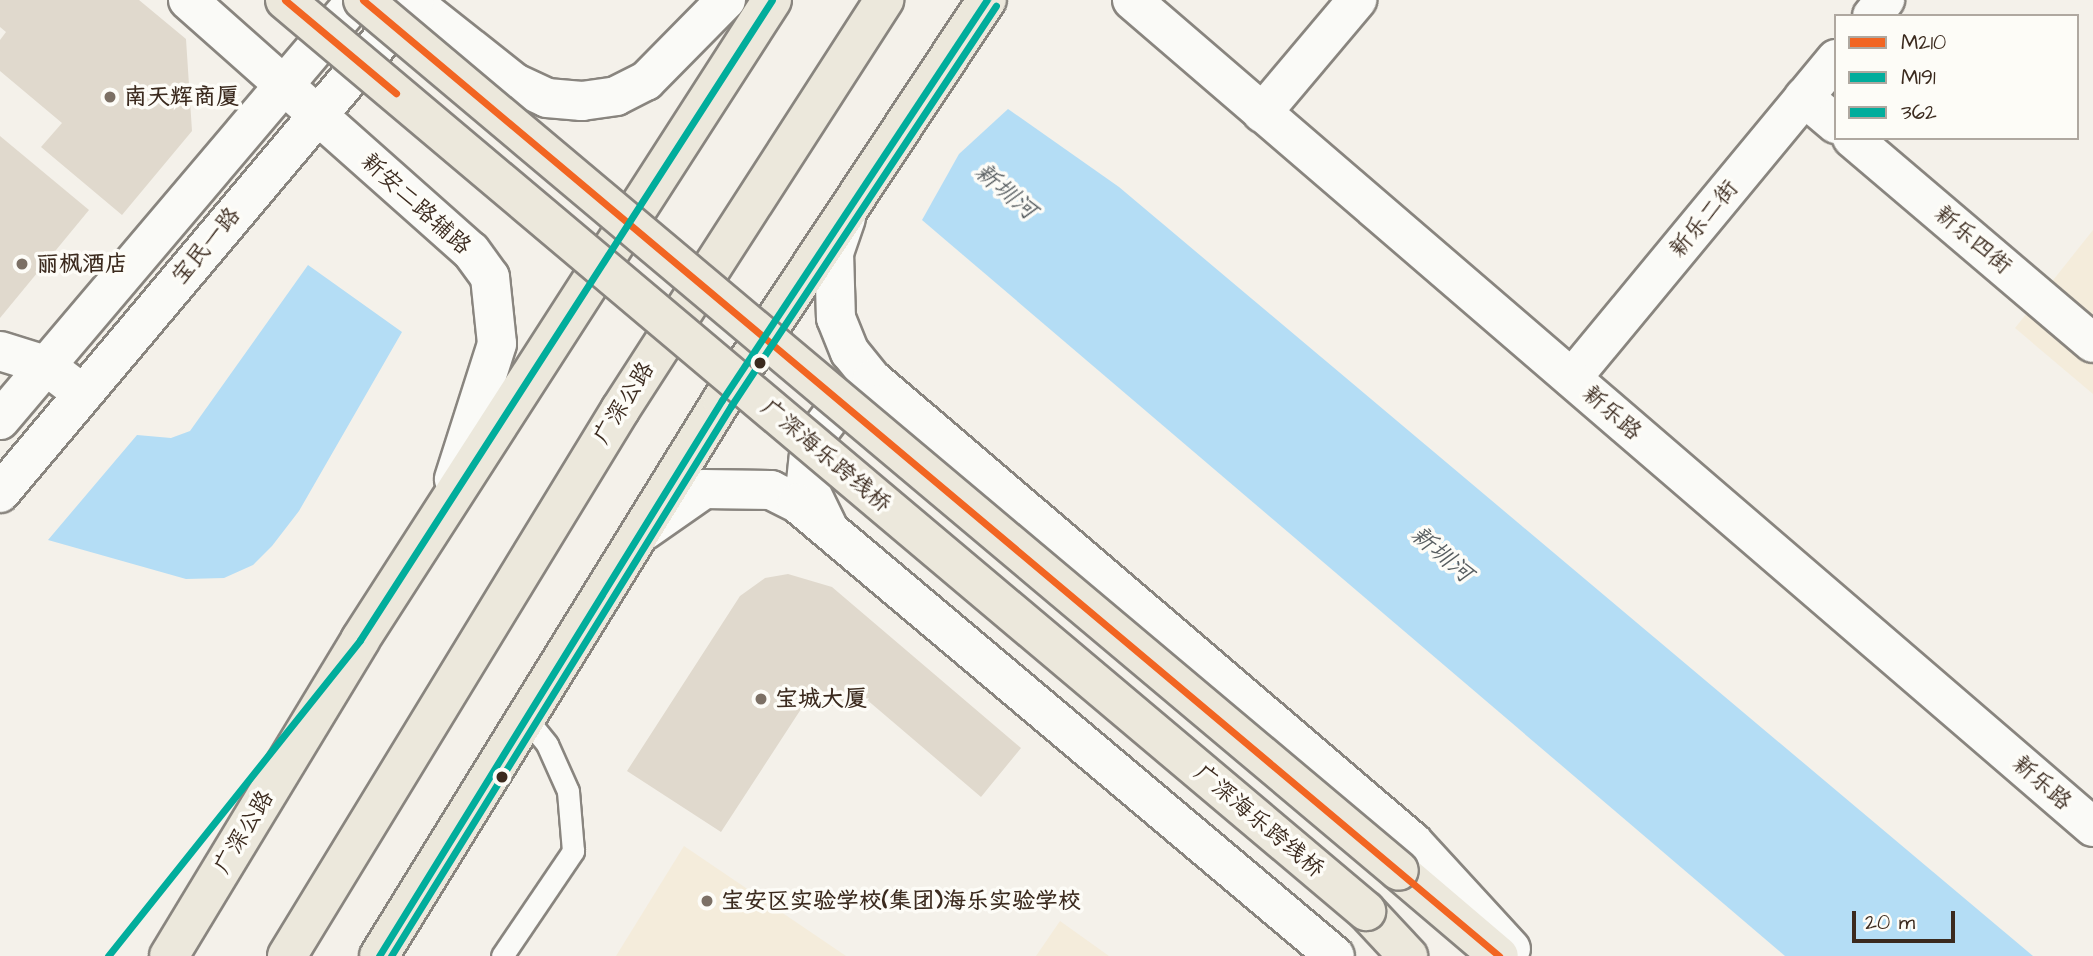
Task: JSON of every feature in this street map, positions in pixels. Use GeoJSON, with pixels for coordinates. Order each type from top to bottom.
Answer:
{"type":"FeatureCollection","features":[{"type":"Feature","properties":{"kind":"main road","name":"新安二路辅路"},"geometry":{"type":"LineString","coordinates":[[188,0],[471,251],[490,277],[497,344],[443,510]]}},
{"type":"Feature","properties":{"kind":"main road","name":"广深海乐跨线桥"},"geometry":{"type":"LineString","coordinates":[[285,0],[1366,911],[1408,956]]}},
{"type":"Feature","properties":{"kind":"main road","name":"宝民一路"},"geometry":{"type":"LineString","coordinates":[[0,419],[356,0]]}},
{"type":"Feature","properties":{"kind":"main road"},"geometry":{"type":"LineString","coordinates":[[363,0],[1499,956]]}},
{"type":"Feature","properties":{"kind":"main road"},"geometry":{"type":"LineString","coordinates":[[413,1],[515,83],[547,98],[582,102],[616,96],[646,81],[726,0]]}},
{"type":"Feature","properties":{"kind":"main road","name":"广深公路"},"geometry":{"type":"LineString","coordinates":[[169,956],[443,510],[772,0]]}},
{"type":"Feature","properties":{"kind":"main road","name":"广深公路"},"geometry":{"type":"LineString","coordinates":[[287,956],[620,410],[884,0]]}},
{"type":"Feature","properties":{"kind":"main road"},"geometry":{"type":"LineString","coordinates":[[379,956],[524,716],[853,196],[986,0]]}},
{"type":"Feature","properties":{"kind":"main road","name":"新乐路"},"geometry":{"type":"LineString","coordinates":[[1132,0],[2093,827]]}},
{"type":"Feature","properties":{"kind":"main road"},"geometry":{"type":"LineString","coordinates":[[1262,113],[1357,0]]}},
{"type":"Feature","properties":{"kind":"main road"},"geometry":{"type":"LineString","coordinates":[[1874,14],[1885,0]]}},
{"type":"Feature","properties":{"kind":"main road","name":"宝民一路"},"geometry":{"type":"LineString","coordinates":[[0,494],[413,1]]}},
{"type":"Feature","properties":{"kind":"main road","name":"新乐二街"},"geometry":{"type":"LineString","coordinates":[[1572,378],[1834,61]]}},
{"type":"Feature","properties":{"kind":"main road"},"geometry":{"type":"LineString","coordinates":[[1804,97],[1834,122]]}},
{"type":"Feature","properties":{"kind":"main road","name":"新乐四街"},"geometry":{"type":"LineString","coordinates":[[1855,140],[2093,343]]}},
{"type":"Feature","properties":{"kind":"main road"},"geometry":{"type":"LineString","coordinates":[[853,196],[834,252],[836,318],[850,352],[912,416],[1413,842],[1517,956]]}},
{"type":"Feature","properties":{"kind":"main road"},"geometry":{"type":"LineString","coordinates":[[0,351],[45,366],[83,394]]}},
{"type":"Feature","properties":{"kind":"main road"},"geometry":{"type":"LineString","coordinates":[[829,528],[806,482],[805,463],[820,426],[833,414],[871,404],[912,416]]}},
{"type":"Feature","properties":{"kind":"main road"},"geometry":{"type":"LineString","coordinates":[[637,537],[680,501],[724,485],[771,489],[829,528],[1335,956]]}},
{"type":"Feature","properties":{"kind":"lane"},"geometry":{"type":"LineString","coordinates":[[502,956],[573,851],[568,791],[547,744],[524,716]]}},
{"type":"Feature","properties":{"kind":"shaded area"},"geometry":{"type":"Polygon","coordinates":[[[2093,230],[2093,394],[2015,328],[2093,230]]]}},
{"type":"Feature","properties":{"kind":"shaded area","name":"宝安区实验学校(集团)海乐实验学校"},"geometry":{"type":"Polygon","coordinates":[[[684,846],[846,956],[616,956],[684,846]]]}},
{"type":"Feature","properties":{"kind":"shaded area","name":"宝安区实验学校(集团)海乐实验学校"},"geometry":{"type":"Polygon","coordinates":[[[1060,921],[1109,956],[1036,956],[1060,921]]]}},
{"type":"Feature","properties":{"kind":"water","name":"新圳河"},"geometry":{"type":"Polygon","coordinates":[[[1008,109],[1119,187],[2033,956],[1785,956],[922,220],[959,154],[1008,109]]]}},
{"type":"Feature","properties":{"kind":"water"},"geometry":{"type":"Polygon","coordinates":[[[308,265],[402,332],[299,511],[272,546],[253,565],[224,578],[186,579],[48,540],[137,435],[171,438],[190,431],[308,265]]]}},
{"type":"Feature","properties":{"kind":"building","name":"南天辉商厦"},"geometry":{"type":"Polygon","coordinates":[[[0,0],[139,0],[186,39],[192,131],[122,215],[41,147],[62,123],[0,71],[0,40],[6,32],[0,27],[0,0]]]}},
{"type":"Feature","properties":{"kind":"building","name":"丽枫酒店"},"geometry":{"type":"Polygon","coordinates":[[[0,136],[89,210],[0,318],[0,136]]]}},
{"type":"Feature","properties":{"kind":"building","name":"宝城大厦"},"geometry":{"type":"Polygon","coordinates":[[[788,574],[832,587],[1021,748],[981,797],[859,693],[841,706],[803,706],[721,832],[627,771],[740,596],[765,578],[788,574]]]}},
{"type":"Feature","properties":{"kind":"transit line","name":"M210"},"geometry":{"type":"LineString","coordinates":[[285,0],[396,93]]}},
{"type":"Feature","properties":{"kind":"transit line","name":"M210"},"geometry":{"type":"LineString","coordinates":[[363,0],[1499,956]]}},
{"type":"Feature","properties":{"kind":"transit line","name":"M191"},"geometry":{"type":"LineString","coordinates":[[108,956],[360,640],[772,0]]}},
{"type":"Feature","properties":{"kind":"transit line","name":"M191"},"geometry":{"type":"LineString","coordinates":[[379,956],[722,400],[987,0]]}},
{"type":"Feature","properties":{"kind":"transit line","name":"362"},"geometry":{"type":"LineString","coordinates":[[391,956],[731,406],[996,6]]}},
{"type":"Feature","properties":{"kind":"place","name":"南天辉商厦"},"geometry":{"type":"Point","coordinates":[110,97]}},
{"type":"Feature","properties":{"kind":"place","name":"丽枫酒店"},"geometry":{"type":"Point","coordinates":[22,264]}},
{"type":"Feature","properties":{"kind":"place","name":"宝城大厦"},"geometry":{"type":"Point","coordinates":[761,699]}},
{"type":"Feature","properties":{"kind":"place","name":"宝安区实验学校(集团)海乐实验学校"},"geometry":{"type":"Point","coordinates":[707,901]}}]}
